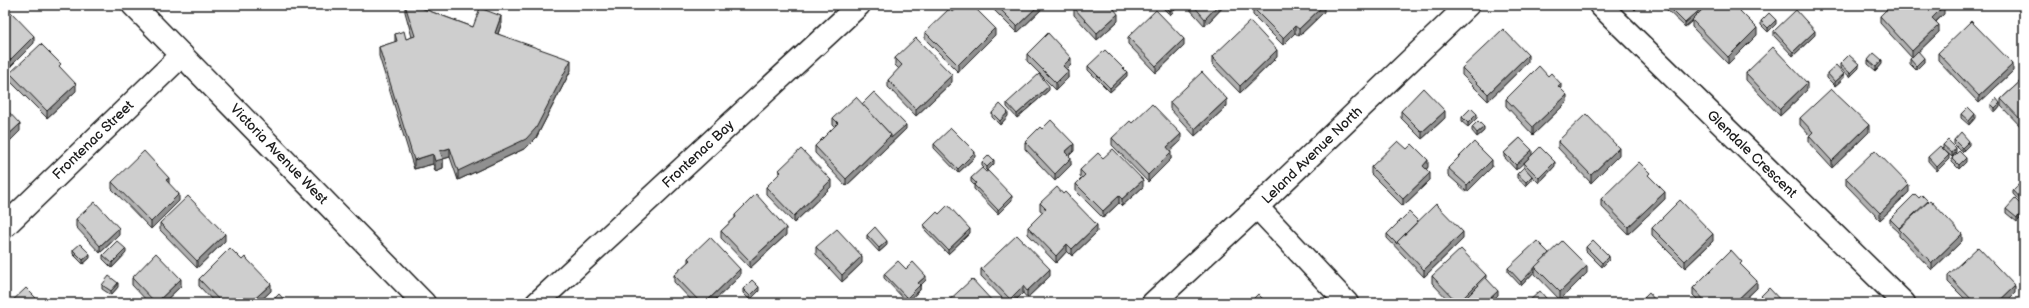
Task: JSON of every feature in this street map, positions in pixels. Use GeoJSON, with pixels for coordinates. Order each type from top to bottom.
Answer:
{"type":"FeatureCollection","features":[{"type":"Feature","properties":{"kind":"street","name":"Victoria Avenue West"},"geometry":{"type":"LineString","coordinates":[[133,5],[424,303]]}},
{"type":"Feature","properties":{"kind":"street","name":"Frontenac Bay"},"geometry":{"type":"LineString","coordinates":[[537,303],[858,5]]}},
{"type":"Feature","properties":{"kind":"street","name":"Leland Avenue North"},"geometry":{"type":"LineString","coordinates":[[1153,303],[1257,208],[1468,5]]}},
{"type":"Feature","properties":{"kind":"street","name":"Glendale Crescent"},"geometry":{"type":"LineString","coordinates":[[1600,5],[1904,303]]}},
{"type":"Feature","properties":{"kind":"street","name":"Frontenac Street"},"geometry":{"type":"LineString","coordinates":[[5,226],[182,55]]}},
{"type":"Feature","properties":{"kind":"street"},"geometry":{"type":"LineString","coordinates":[[1257,208],[1347,303]]}},
{"type":"Feature","properties":{"kind":"building"},"geometry":{"type":"Polygon","coordinates":[[[405,5],[413,5],[473,27],[480,8],[501,16],[495,33],[571,60],[536,128],[526,139],[458,171],[450,148],[440,151],[443,159],[435,161],[433,154],[414,160],[379,47],[397,41],[395,34],[404,31],[406,39],[415,36],[405,5]]]}},
{"type":"Feature","properties":{"kind":"building"},"geometry":{"type":"Polygon","coordinates":[[[960,5],[972,5],[995,28],[958,65],[925,32],[949,9],[952,12],[960,5]]]}},
{"type":"Feature","properties":{"kind":"building"},"geometry":{"type":"Polygon","coordinates":[[[996,5],[1039,5],[1017,26],[996,5]]]}},
{"type":"Feature","properties":{"kind":"building"},"geometry":{"type":"Polygon","coordinates":[[[1077,5],[1111,5],[1118,14],[1097,33],[1074,8],[1077,5]]]}},
{"type":"Feature","properties":{"kind":"building"},"geometry":{"type":"Polygon","coordinates":[[[1164,5],[1176,5],[1170,11],[1164,5]]]}},
{"type":"Feature","properties":{"kind":"building"},"geometry":{"type":"Polygon","coordinates":[[[1193,5],[1218,5],[1205,19],[1193,5]]]}},
{"type":"Feature","properties":{"kind":"building"},"geometry":{"type":"Polygon","coordinates":[[[1256,5],[1324,5],[1299,29],[1295,26],[1283,38],[1253,8],[1256,5]]]}},
{"type":"Feature","properties":{"kind":"building"},"geometry":{"type":"Polygon","coordinates":[[[1667,5],[1703,5],[1704,6],[1685,23],[1667,5]]]}},
{"type":"Feature","properties":{"kind":"building"},"geometry":{"type":"Polygon","coordinates":[[[1707,5],[1734,5],[1757,28],[1728,57],[1692,20],[1707,5]]]}},
{"type":"Feature","properties":{"kind":"building"},"geometry":{"type":"Polygon","coordinates":[[[1891,5],[1944,6],[1932,18],[1939,25],[1912,51],[1880,16],[1891,5]]]}},
{"type":"Feature","properties":{"kind":"building"},"geometry":{"type":"Polygon","coordinates":[[[1156,10],[1184,39],[1156,66],[1128,37],[1156,10]]]}},
{"type":"Feature","properties":{"kind":"building"},"geometry":{"type":"Polygon","coordinates":[[[1796,10],[1815,31],[1793,52],[1774,31],[1796,10]]]}},
{"type":"Feature","properties":{"kind":"building"},"geometry":{"type":"Polygon","coordinates":[[[10,11],[34,36],[5,65],[5,13],[6,15],[10,11]]]}},
{"type":"Feature","properties":{"kind":"building"},"geometry":{"type":"Polygon","coordinates":[[[1769,13],[1776,20],[1768,28],[1761,21],[1769,13]]]}},
{"type":"Feature","properties":{"kind":"building"},"geometry":{"type":"Polygon","coordinates":[[[1250,21],[1277,50],[1240,86],[1212,57],[1250,21]]]}},
{"type":"Feature","properties":{"kind":"building"},"geometry":{"type":"Polygon","coordinates":[[[1971,21],[2013,64],[1979,96],[1938,53],[1971,21]]]}},
{"type":"Feature","properties":{"kind":"building"},"geometry":{"type":"Polygon","coordinates":[[[1503,29],[1528,55],[1488,94],[1462,68],[1503,29]]]}},
{"type":"Feature","properties":{"kind":"building"},"geometry":{"type":"Polygon","coordinates":[[[1048,33],[1071,58],[1063,66],[1068,71],[1056,83],[1027,54],[1048,33]]]}},
{"type":"Feature","properties":{"kind":"building"},"geometry":{"type":"Polygon","coordinates":[[[916,38],[952,75],[916,109],[888,80],[902,65],[895,58],[916,38]]]}},
{"type":"Feature","properties":{"kind":"building"},"geometry":{"type":"Polygon","coordinates":[[[41,44],[61,64],[59,66],[76,84],[47,111],[10,73],[41,44]]]}},
{"type":"Feature","properties":{"kind":"building"},"geometry":{"type":"Polygon","coordinates":[[[1773,47],[1807,83],[1780,109],[1746,73],[1773,47]]]}},
{"type":"Feature","properties":{"kind":"building"},"geometry":{"type":"Polygon","coordinates":[[[1105,50],[1127,72],[1110,88],[1088,66],[1105,50]]]}},
{"type":"Feature","properties":{"kind":"building"},"geometry":{"type":"Polygon","coordinates":[[[1918,51],[1924,58],[1916,66],[1910,59],[1918,51]]]}},
{"type":"Feature","properties":{"kind":"building"},"geometry":{"type":"Polygon","coordinates":[[[1874,53],[1882,60],[1876,67],[1868,60],[1874,53]]]}},
{"type":"Feature","properties":{"kind":"building"},"geometry":{"type":"Polygon","coordinates":[[[1849,55],[1859,64],[1850,73],[1840,64],[1849,55]]]}},
{"type":"Feature","properties":{"kind":"building"},"geometry":{"type":"Polygon","coordinates":[[[1836,65],[1844,74],[1835,82],[1827,73],[1836,65]]]}},
{"type":"Feature","properties":{"kind":"building"},"geometry":{"type":"Polygon","coordinates":[[[1539,66],[1548,76],[1551,73],[1561,84],[1558,86],[1567,95],[1533,127],[1506,99],[1539,66]]]}},
{"type":"Feature","properties":{"kind":"building"},"geometry":{"type":"Polygon","coordinates":[[[1202,72],[1227,99],[1195,129],[1170,102],[1202,72]]]}},
{"type":"Feature","properties":{"kind":"building"},"geometry":{"type":"Polygon","coordinates":[[[1039,74],[1049,86],[1017,114],[1007,103],[1039,74]]]}},
{"type":"Feature","properties":{"kind":"building"},"geometry":{"type":"Polygon","coordinates":[[[2024,78],[2024,123],[2001,99],[2024,78]]]}},
{"type":"Feature","properties":{"kind":"building"},"geometry":{"type":"Polygon","coordinates":[[[1423,88],[1445,111],[1422,132],[1401,111],[1423,88]]]}},
{"type":"Feature","properties":{"kind":"building"},"geometry":{"type":"Polygon","coordinates":[[[1831,89],[1869,125],[1832,161],[1809,136],[1813,132],[1800,118],[1831,89]]]}},
{"type":"Feature","properties":{"kind":"building"},"geometry":{"type":"Polygon","coordinates":[[[874,92],[906,125],[891,138],[891,135],[862,104],[874,92]]]}},
{"type":"Feature","properties":{"kind":"building"},"geometry":{"type":"Polygon","coordinates":[[[856,97],[891,135],[846,179],[815,146],[838,123],[833,118],[856,97]]]}},
{"type":"Feature","properties":{"kind":"building"},"geometry":{"type":"Polygon","coordinates":[[[1996,98],[2000,103],[1995,108],[1991,104],[1996,98]]]}},
{"type":"Feature","properties":{"kind":"building"},"geometry":{"type":"Polygon","coordinates":[[[1000,104],[1008,112],[1000,121],[992,113],[1000,104]]]}},
{"type":"Feature","properties":{"kind":"building"},"geometry":{"type":"Polygon","coordinates":[[[1152,104],[1181,134],[1167,147],[1171,152],[1148,175],[1112,138],[1130,121],[1132,123],[1152,104]]]}},
{"type":"Feature","properties":{"kind":"building"},"geometry":{"type":"Polygon","coordinates":[[[1968,107],[1975,114],[1969,121],[1961,114],[1968,107]]]}},
{"type":"Feature","properties":{"kind":"building"},"geometry":{"type":"Polygon","coordinates":[[[5,108],[20,124],[5,138],[5,108]]]}},
{"type":"Feature","properties":{"kind":"building"},"geometry":{"type":"Polygon","coordinates":[[[1471,108],[1477,114],[1468,123],[1462,117],[1471,108]]]}},
{"type":"Feature","properties":{"kind":"building"},"geometry":{"type":"Polygon","coordinates":[[[1586,114],[1619,148],[1591,175],[1558,141],[1586,114]]]}},
{"type":"Feature","properties":{"kind":"building"},"geometry":{"type":"Polygon","coordinates":[[[1051,120],[1074,144],[1065,152],[1071,158],[1055,174],[1025,142],[1040,127],[1042,129],[1051,120]]]}},
{"type":"Feature","properties":{"kind":"building"},"geometry":{"type":"Polygon","coordinates":[[[1478,121],[1484,127],[1477,133],[1472,127],[1478,121]]]}},
{"type":"Feature","properties":{"kind":"building"},"geometry":{"type":"Polygon","coordinates":[[[951,128],[975,152],[958,169],[934,144],[951,128]]]}},
{"type":"Feature","properties":{"kind":"building"},"geometry":{"type":"Polygon","coordinates":[[[1961,132],[1969,141],[1962,148],[1954,140],[1961,132]]]}},
{"type":"Feature","properties":{"kind":"building"},"geometry":{"type":"Polygon","coordinates":[[[1520,138],[1532,150],[1516,165],[1504,153],[1520,138]]]}},
{"type":"Feature","properties":{"kind":"building"},"geometry":{"type":"Polygon","coordinates":[[[1948,140],[1956,148],[1952,153],[1943,145],[1948,140]]]}},
{"type":"Feature","properties":{"kind":"building"},"geometry":{"type":"Polygon","coordinates":[[[1398,141],[1407,149],[1412,144],[1428,160],[1423,166],[1430,173],[1403,199],[1371,167],[1398,141]]]}},
{"type":"Feature","properties":{"kind":"building"},"geometry":{"type":"Polygon","coordinates":[[[1474,142],[1492,160],[1467,185],[1448,168],[1474,142]]]}},
{"type":"Feature","properties":{"kind":"building"},"geometry":{"type":"Polygon","coordinates":[[[1940,146],[1949,155],[1937,167],[1928,157],[1940,146]]]}},
{"type":"Feature","properties":{"kind":"building"},"geometry":{"type":"Polygon","coordinates":[[[1540,147],[1555,162],[1539,178],[1524,163],[1540,147]]]}},
{"type":"Feature","properties":{"kind":"building"},"geometry":{"type":"Polygon","coordinates":[[[801,149],[831,180],[794,216],[766,187],[781,172],[779,170],[801,149]]]}},
{"type":"Feature","properties":{"kind":"building"},"geometry":{"type":"Polygon","coordinates":[[[1113,149],[1143,180],[1122,199],[1119,196],[1103,211],[1076,184],[1085,175],[1080,170],[1098,153],[1103,158],[1113,149]]]}},
{"type":"Feature","properties":{"kind":"building"},"geometry":{"type":"Polygon","coordinates":[[[1875,150],[1909,185],[1880,213],[1846,178],[1875,150]]]}},
{"type":"Feature","properties":{"kind":"building"},"geometry":{"type":"Polygon","coordinates":[[[144,151],[169,178],[166,180],[179,194],[151,222],[112,182],[144,151]]]}},
{"type":"Feature","properties":{"kind":"building"},"geometry":{"type":"Polygon","coordinates":[[[1959,151],[1966,158],[1959,165],[1952,158],[1959,151]]]}},
{"type":"Feature","properties":{"kind":"building"},"geometry":{"type":"Polygon","coordinates":[[[989,155],[994,160],[987,167],[982,162],[989,155]]]}},
{"type":"Feature","properties":{"kind":"building"},"geometry":{"type":"Polygon","coordinates":[[[1639,162],[1650,173],[1648,175],[1665,192],[1628,227],[1601,199],[1639,162]]]}},
{"type":"Feature","properties":{"kind":"building"},"geometry":{"type":"Polygon","coordinates":[[[1524,167],[1532,176],[1526,182],[1517,174],[1524,167]]]}},
{"type":"Feature","properties":{"kind":"building"},"geometry":{"type":"Polygon","coordinates":[[[982,168],[986,172],[988,171],[1012,196],[998,210],[974,185],[976,183],[971,178],[982,168]]]}},
{"type":"Feature","properties":{"kind":"building"},"geometry":{"type":"Polygon","coordinates":[[[2024,180],[2024,202],[2013,190],[2024,180]]]}},
{"type":"Feature","properties":{"kind":"building"},"geometry":{"type":"Polygon","coordinates":[[[1057,187],[1063,194],[1065,192],[1097,225],[1072,249],[1067,244],[1056,256],[1028,227],[1046,209],[1040,203],[1057,187]]]}},
{"type":"Feature","properties":{"kind":"building"},"geometry":{"type":"Polygon","coordinates":[[[756,194],[786,228],[750,261],[721,231],[736,217],[735,215],[756,194]]]}},
{"type":"Feature","properties":{"kind":"building"},"geometry":{"type":"Polygon","coordinates":[[[1915,194],[1919,198],[1922,195],[1928,201],[1899,228],[1890,219],[1915,194]]]}},
{"type":"Feature","properties":{"kind":"building"},"geometry":{"type":"Polygon","coordinates":[[[188,196],[225,234],[197,261],[160,223],[188,196]]]}},
{"type":"Feature","properties":{"kind":"building"},"geometry":{"type":"Polygon","coordinates":[[[2015,199],[2024,208],[2017,218],[2006,209],[2015,199]]]}},
{"type":"Feature","properties":{"kind":"building"},"geometry":{"type":"Polygon","coordinates":[[[1680,200],[1713,234],[1685,261],[1652,228],[1680,200]]]}},
{"type":"Feature","properties":{"kind":"building"},"geometry":{"type":"Polygon","coordinates":[[[1930,200],[1962,234],[1932,263],[1899,229],[1930,200]]]}},
{"type":"Feature","properties":{"kind":"building"},"geometry":{"type":"Polygon","coordinates":[[[95,202],[119,228],[100,246],[76,219],[95,202]]]}},
{"type":"Feature","properties":{"kind":"building"},"geometry":{"type":"Polygon","coordinates":[[[1436,204],[1463,232],[1424,270],[1397,242],[1436,204]]]}},
{"type":"Feature","properties":{"kind":"building"},"geometry":{"type":"Polygon","coordinates":[[[948,205],[970,229],[948,250],[924,225],[937,212],[939,214],[948,205]]]}},
{"type":"Feature","properties":{"kind":"building"},"geometry":{"type":"Polygon","coordinates":[[[1409,212],[1418,221],[1397,242],[1397,244],[1387,234],[1409,212]]]}},
{"type":"Feature","properties":{"kind":"building"},"geometry":{"type":"Polygon","coordinates":[[[875,227],[887,241],[879,248],[867,235],[875,227]]]}},
{"type":"Feature","properties":{"kind":"building"},"geometry":{"type":"Polygon","coordinates":[[[837,229],[862,256],[842,275],[816,247],[837,229]]]}},
{"type":"Feature","properties":{"kind":"building"},"geometry":{"type":"Polygon","coordinates":[[[1017,235],[1050,269],[1027,291],[1023,286],[1010,299],[981,269],[1017,235]]]}},
{"type":"Feature","properties":{"kind":"building"},"geometry":{"type":"Polygon","coordinates":[[[710,237],[740,269],[705,303],[701,303],[674,275],[690,260],[688,258],[710,237]]]}},
{"type":"Feature","properties":{"kind":"building"},"geometry":{"type":"Polygon","coordinates":[[[1593,240],[1609,256],[1602,263],[1586,247],[1593,240]]]}},
{"type":"Feature","properties":{"kind":"building"},"geometry":{"type":"Polygon","coordinates":[[[117,241],[126,249],[112,263],[103,255],[117,241]]]}},
{"type":"Feature","properties":{"kind":"building"},"geometry":{"type":"Polygon","coordinates":[[[1537,241],[1549,253],[1521,282],[1508,268],[1537,241]]]}},
{"type":"Feature","properties":{"kind":"building"},"geometry":{"type":"Polygon","coordinates":[[[1562,241],[1587,266],[1560,292],[1535,267],[1562,241]]]}},
{"type":"Feature","properties":{"kind":"building"},"geometry":{"type":"Polygon","coordinates":[[[80,244],[90,254],[83,260],[73,250],[80,244]]]}},
{"type":"Feature","properties":{"kind":"building"},"geometry":{"type":"Polygon","coordinates":[[[1978,247],[2015,286],[1997,303],[1975,303],[1948,275],[1978,247]]]}},
{"type":"Feature","properties":{"kind":"building"},"geometry":{"type":"Polygon","coordinates":[[[230,248],[242,260],[245,257],[271,284],[250,303],[222,303],[199,279],[230,248]]]}},
{"type":"Feature","properties":{"kind":"building"},"geometry":{"type":"Polygon","coordinates":[[[1461,249],[1486,275],[1458,303],[1432,276],[1461,249]]]}},
{"type":"Feature","properties":{"kind":"building"},"geometry":{"type":"Polygon","coordinates":[[[1731,250],[1742,262],[1740,264],[1757,281],[1734,303],[1707,303],[1693,288],[1731,250]]]}},
{"type":"Feature","properties":{"kind":"building"},"geometry":{"type":"Polygon","coordinates":[[[156,253],[181,279],[156,303],[132,278],[156,253]]]}},
{"type":"Feature","properties":{"kind":"building"},"geometry":{"type":"Polygon","coordinates":[[[898,261],[906,269],[913,262],[926,276],[918,283],[920,285],[907,298],[884,274],[898,261]]]}},
{"type":"Feature","properties":{"kind":"building"},"geometry":{"type":"Polygon","coordinates":[[[109,276],[118,283],[111,291],[102,285],[109,276]]]}},
{"type":"Feature","properties":{"kind":"building"},"geometry":{"type":"Polygon","coordinates":[[[1486,278],[1498,291],[1485,303],[1461,303],[1486,278]]]}},
{"type":"Feature","properties":{"kind":"building"},"geometry":{"type":"Polygon","coordinates":[[[972,279],[994,303],[946,303],[972,279]]]}},
{"type":"Feature","properties":{"kind":"building"},"geometry":{"type":"Polygon","coordinates":[[[752,280],[759,287],[750,296],[743,289],[752,280]]]}},
{"type":"Feature","properties":{"kind":"building"},"geometry":{"type":"Polygon","coordinates":[[[26,288],[41,303],[10,303],[26,288]]]}},
{"type":"Feature","properties":{"kind":"building"},"geometry":{"type":"Polygon","coordinates":[[[1769,288],[1783,303],[1754,303],[1769,288]]]}},
{"type":"Feature","properties":{"kind":"building"},"geometry":{"type":"Polygon","coordinates":[[[1540,291],[1550,303],[1527,303],[1540,291]]]}},
{"type":"Feature","properties":{"kind":"building"},"geometry":{"type":"Polygon","coordinates":[[[1649,293],[1655,300],[1652,303],[1639,303],[1649,293]]]}},
{"type":"Feature","properties":{"kind":"building"},"geometry":{"type":"Polygon","coordinates":[[[279,294],[287,303],[270,303],[279,294]]]}},
{"type":"Feature","properties":{"kind":"building"},"geometry":{"type":"Polygon","coordinates":[[[1258,294],[1267,303],[1249,303],[1258,294]]]}}]}
